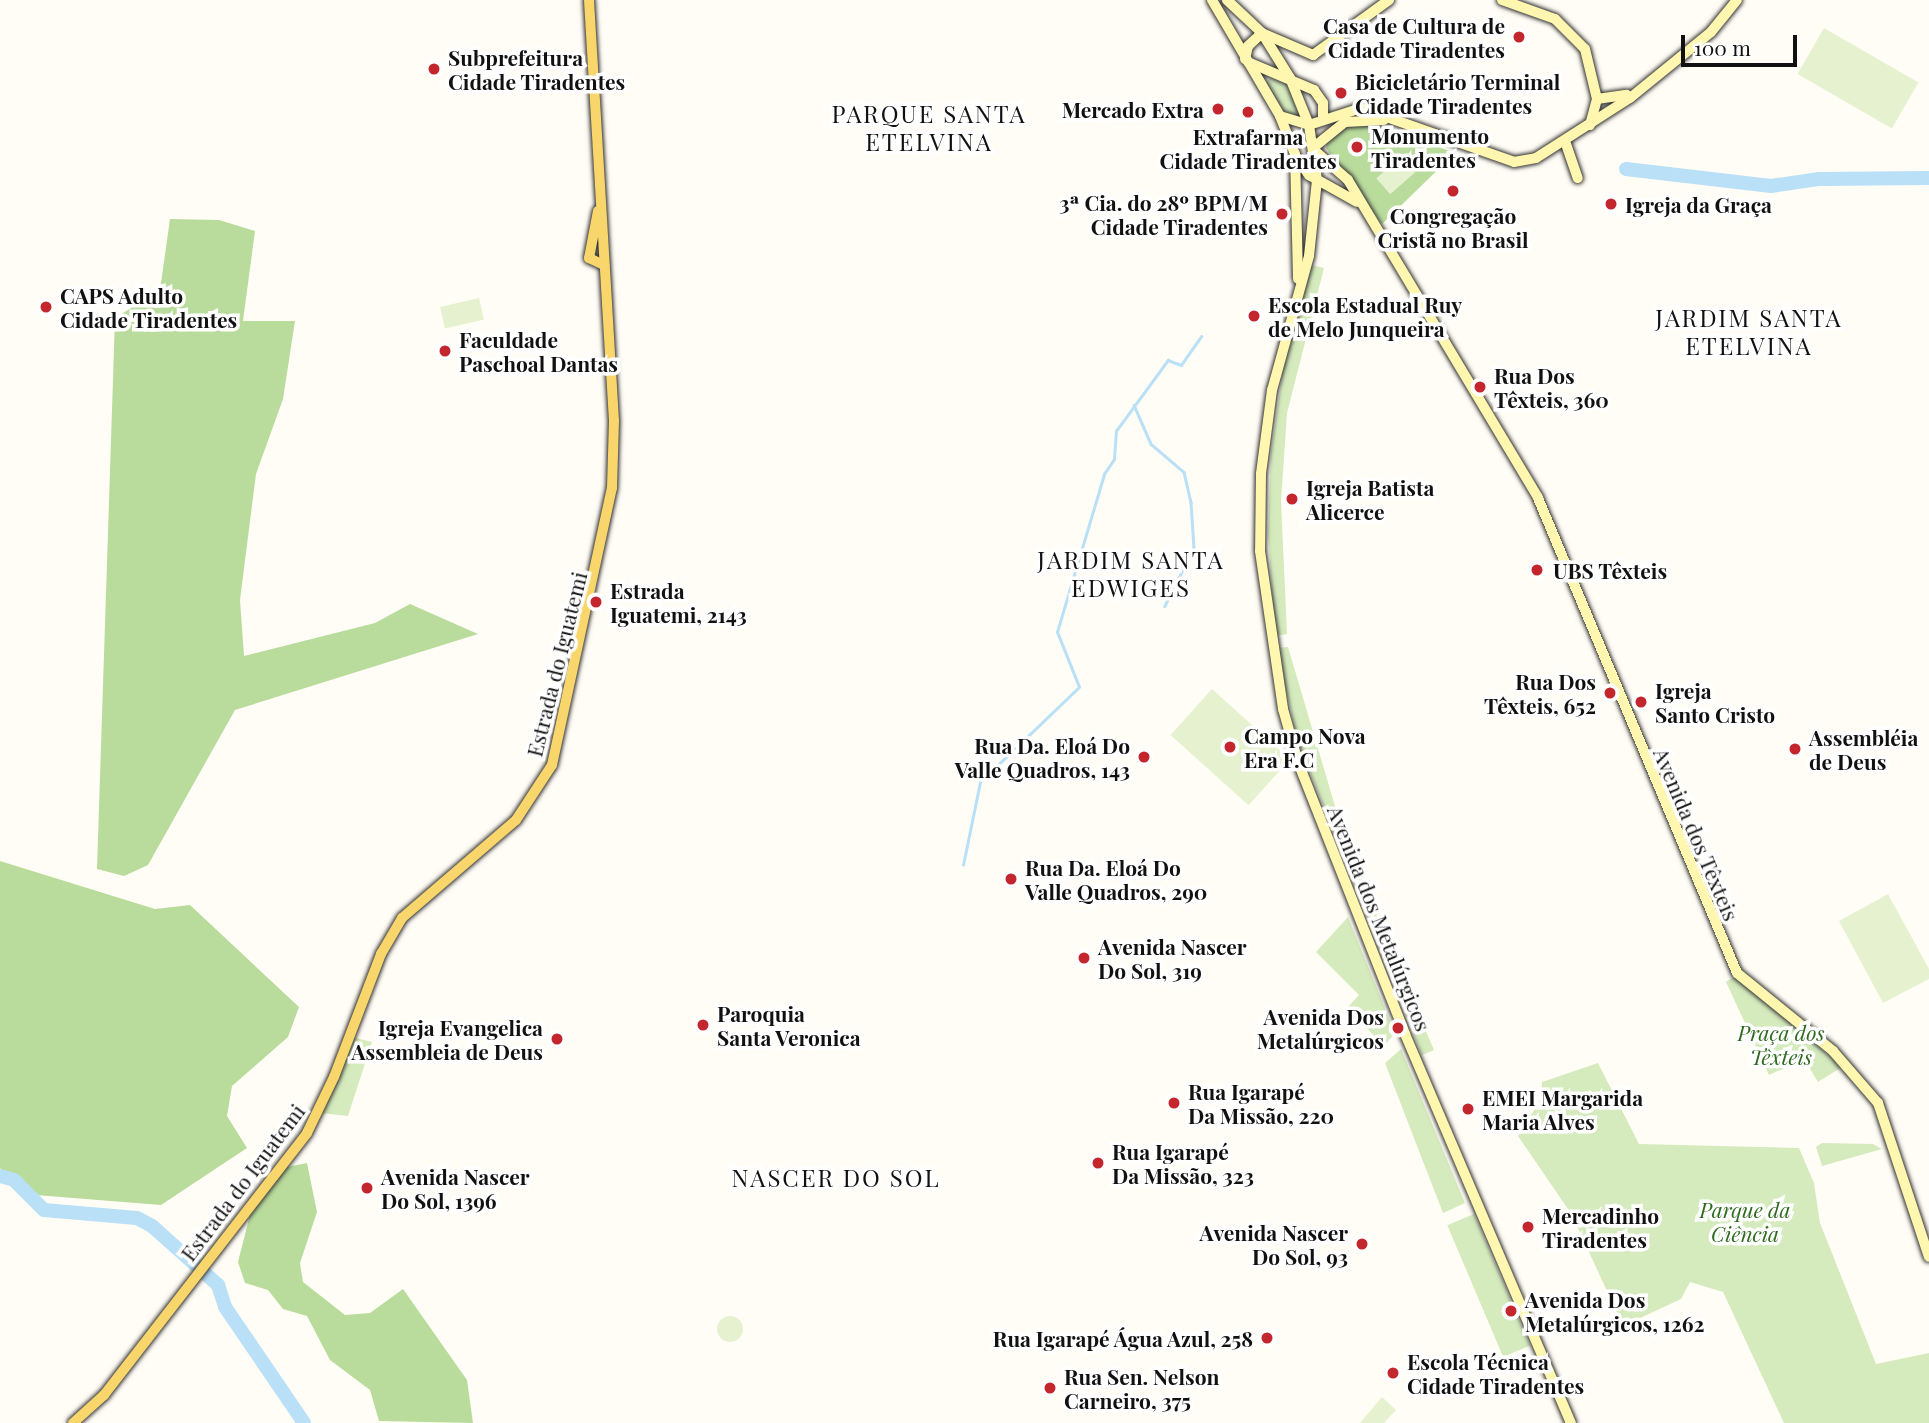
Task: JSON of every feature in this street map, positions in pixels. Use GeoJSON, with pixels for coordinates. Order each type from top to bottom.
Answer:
{"type":"FeatureCollection","features":[{"type":"Feature","properties":{"kind":"main road","name":"Estrada do Iguatemi"},"geometry":{"type":"LineString","coordinates":[[73,1423],[104,1395],[317,1115],[381,954],[402,918],[516,820],[552,765],[612,488],[614,421],[589,0]]}},
{"type":"Feature","properties":{"kind":"main road","name":"Avenida dos Metalúrgicos"},"geometry":{"type":"LineString","coordinates":[[1212,0],[1280,116],[1295,154],[1300,251],[1296,296]]}},
{"type":"Feature","properties":{"kind":"main road"},"geometry":{"type":"LineString","coordinates":[[1227,0],[1262,33],[1313,55],[1389,0]]}},
{"type":"Feature","properties":{"kind":"main road"},"geometry":{"type":"LineString","coordinates":[[1502,0],[1567,28],[1585,49],[1597,99],[1590,125]]}},
{"type":"Feature","properties":{"kind":"main road"},"geometry":{"type":"LineString","coordinates":[[1280,116],[1309,125],[1323,118],[1362,108],[1514,162],[1566,144],[1712,32],[1737,0]]}},
{"type":"Feature","properties":{"kind":"main road","name":"Avenida dos Metalúrgicos"},"geometry":{"type":"LineString","coordinates":[[1262,33],[1290,78],[1309,125],[1317,180],[1310,256],[1296,296],[1272,390],[1259,500],[1266,612],[1283,709],[1298,762],[1405,1034],[1571,1423]]}},
{"type":"Feature","properties":{"kind":"main road"},"geometry":{"type":"LineString","coordinates":[[1262,33],[1248,46],[1245,59],[1290,78],[1318,94],[1323,118]]}},
{"type":"Feature","properties":{"kind":"main road"},"geometry":{"type":"LineString","coordinates":[[1597,99],[1614,100],[1639,90]]}},
{"type":"Feature","properties":{"kind":"main road"},"geometry":{"type":"LineString","coordinates":[[1314,148],[1345,122],[1396,122]]}},
{"type":"Feature","properties":{"kind":"main road"},"geometry":{"type":"LineString","coordinates":[[1566,144],[1578,178]]}},
{"type":"Feature","properties":{"kind":"main road","name":"Avenida dos Têxteis"},"geometry":{"type":"LineString","coordinates":[[1314,148],[1339,169],[1365,209],[1551,526],[1687,864],[1737,973],[1833,1051],[1878,1103],[1929,1257]]}},
{"type":"Feature","properties":{"kind":"main road"},"geometry":{"type":"LineString","coordinates":[[1295,154],[1317,180]]}},
{"type":"Feature","properties":{"kind":"main road","name":"Avenida dos Têxteis"},"geometry":{"type":"LineString","coordinates":[[1317,180],[1347,193],[1365,209]]}},
{"type":"Feature","properties":{"kind":"green space"},"geometry":{"type":"Polygon","coordinates":[[[1824,28],[1918,82],[1892,128],[1798,74],[1824,28]]]}},
{"type":"Feature","properties":{"kind":"green space"},"geometry":{"type":"Polygon","coordinates":[[[1270,78],[1289,85],[1303,124],[1278,113],[1263,87],[1270,78]]]}},
{"type":"Feature","properties":{"kind":"green space"},"geometry":{"type":"Polygon","coordinates":[[[1374,124],[1455,153],[1382,224],[1326,148],[1328,137],[1343,127],[1374,124]]]}},
{"type":"Feature","properties":{"kind":"green space"},"geometry":{"type":"Polygon","coordinates":[[[1402,156],[1416,172],[1390,194],[1376,178],[1402,156]]]}},
{"type":"Feature","properties":{"kind":"green space"},"geometry":{"type":"Polygon","coordinates":[[[170,219],[219,220],[255,231],[243,321],[295,321],[283,399],[256,474],[240,600],[244,656],[375,623],[410,604],[478,634],[235,710],[148,865],[124,876],[97,869],[115,318],[160,290],[170,219]]]}},
{"type":"Feature","properties":{"kind":"green space"},"geometry":{"type":"Polygon","coordinates":[[[1311,265],[1324,268],[1287,413],[1281,501],[1287,634],[1275,636],[1268,533],[1271,454],[1284,362],[1311,265]]]}},
{"type":"Feature","properties":{"kind":"green space"},"geometry":{"type":"Polygon","coordinates":[[[479,298],[484,319],[445,328],[440,307],[479,298]]]}},
{"type":"Feature","properties":{"kind":"green space"},"geometry":{"type":"Polygon","coordinates":[[[1288,647],[1345,840],[1434,1050],[1422,1055],[1299,744],[1276,648],[1288,647]]]}},
{"type":"Feature","properties":{"kind":"green space","name":"Campo Nova Era F.C"},"geometry":{"type":"Polygon","coordinates":[[[1212,689],[1290,759],[1249,805],[1171,735],[1212,689]]]}},
{"type":"Feature","properties":{"kind":"green space"},"geometry":{"type":"Polygon","coordinates":[[[0,861],[155,909],[190,905],[299,1007],[288,1037],[232,1086],[227,1116],[247,1148],[161,1205],[23,1194],[0,1168],[0,861]]]}},
{"type":"Feature","properties":{"kind":"green space"},"geometry":{"type":"Polygon","coordinates":[[[1888,894],[1929,969],[1929,979],[1883,1003],[1839,921],[1888,894]]]}},
{"type":"Feature","properties":{"kind":"green space"},"geometry":{"type":"Polygon","coordinates":[[[1348,917],[1395,1033],[1384,1046],[1347,1008],[1359,995],[1316,952],[1348,917]]]}},
{"type":"Feature","properties":{"kind":"green space","name":"Praça dos Têxteis"},"geometry":{"type":"Polygon","coordinates":[[[1735,976],[1842,1067],[1818,1082],[1804,1059],[1769,1075],[1726,982],[1735,976]]]}},
{"type":"Feature","properties":{"kind":"green space"},"geometry":{"type":"Polygon","coordinates":[[[352,1037],[372,1042],[348,1116],[320,1113],[352,1037]]]}},
{"type":"Feature","properties":{"kind":"green space"},"geometry":{"type":"Polygon","coordinates":[[[1401,1049],[1465,1203],[1443,1213],[1385,1063],[1401,1049]]]}},
{"type":"Feature","properties":{"kind":"green space","name":"Parque da Ciência"},"geometry":{"type":"Polygon","coordinates":[[[1598,1063],[1639,1144],[1799,1148],[1814,1183],[1820,1223],[1876,1364],[1929,1353],[1929,1423],[1784,1423],[1723,1292],[1690,1282],[1681,1299],[1623,1326],[1572,1215],[1518,1136],[1541,1099],[1542,1082],[1598,1063]]]}},
{"type":"Feature","properties":{"kind":"green space"},"geometry":{"type":"Polygon","coordinates":[[[1822,1143],[1873,1144],[1882,1149],[1822,1166],[1816,1147],[1822,1143]]]}},
{"type":"Feature","properties":{"kind":"green space"},"geometry":{"type":"Polygon","coordinates":[[[307,1163],[317,1212],[300,1263],[303,1282],[345,1315],[370,1313],[403,1289],[467,1380],[473,1423],[379,1421],[370,1390],[330,1360],[307,1316],[283,1309],[268,1290],[245,1283],[238,1262],[250,1215],[287,1167],[307,1163]]]}},
{"type":"Feature","properties":{"kind":"green space"},"geometry":{"type":"Polygon","coordinates":[[[1474,1214],[1530,1346],[1503,1357],[1447,1225],[1474,1214]]]}},
{"type":"Feature","properties":{"kind":"green space"},"geometry":{"type":"Polygon","coordinates":[[[730,1316],[739,1320],[743,1329],[739,1338],[730,1342],[721,1338],[717,1329],[721,1320],[730,1316]]]}},
{"type":"Feature","properties":{"kind":"green space"},"geometry":{"type":"Polygon","coordinates":[[[1382,1397],[1396,1410],[1384,1423],[1360,1423],[1382,1397]]]}},
{"type":"Feature","properties":{"kind":"waterway"},"geometry":{"type":"LineString","coordinates":[[1626,169],[1771,186],[1819,179],[1929,178]]}},
{"type":"Feature","properties":{"kind":"waterway"},"geometry":{"type":"LineString","coordinates":[[963,865],[980,782],[1079,687],[1057,632],[1104,474],[1114,459],[1116,431],[1168,360],[1181,365],[1201,336]]}},
{"type":"Feature","properties":{"kind":"waterway"},"geometry":{"type":"LineString","coordinates":[[1134,405],[1151,444],[1184,472],[1191,502],[1194,548],[1165,606]]}},
{"type":"Feature","properties":{"kind":"waterway"},"geometry":{"type":"LineString","coordinates":[[0,1176],[14,1180],[44,1210],[137,1218],[152,1226],[218,1285],[225,1307],[304,1423]]}},
{"type":"Feature","properties":{"kind":"place","name":"Casa de Cultura de Cidade Tiradentes"},"geometry":{"type":"Point","coordinates":[1519,37]}},
{"type":"Feature","properties":{"kind":"place","name":"Subprefeitura Cidade Tiradentes"},"geometry":{"type":"Point","coordinates":[434,69]}},
{"type":"Feature","properties":{"kind":"place","name":"Bicicletário Terminal Cidade Tiradentes"},"geometry":{"type":"Point","coordinates":[1341,93]}},
{"type":"Feature","properties":{"kind":"place","name":"Mercado Extra"},"geometry":{"type":"Point","coordinates":[1218,109]}},
{"type":"Feature","properties":{"kind":"place","name":"Extrafarma Cidade Tiradentes"},"geometry":{"type":"Point","coordinates":[1248,112]}},
{"type":"Feature","properties":{"kind":"place","name":"Monumento Tiradentes"},"geometry":{"type":"Point","coordinates":[1357,147]}},
{"type":"Feature","properties":{"kind":"place","name":"Congregação Cristã no Brasil"},"geometry":{"type":"Point","coordinates":[1453,191]}},
{"type":"Feature","properties":{"kind":"place","name":"Igreja da Graça"},"geometry":{"type":"Point","coordinates":[1611,204]}},
{"type":"Feature","properties":{"kind":"place","name":"3ª Cia. do 28º BPM/M Cidade Tiradentes"},"geometry":{"type":"Point","coordinates":[1282,214]}},
{"type":"Feature","properties":{"kind":"place","name":"CAPS Adulto Cidade Tiradentes"},"geometry":{"type":"Point","coordinates":[46,307]}},
{"type":"Feature","properties":{"kind":"place","name":"Escola Estadual Ruy de Melo Junqueira"},"geometry":{"type":"Point","coordinates":[1254,316]}},
{"type":"Feature","properties":{"kind":"place","name":"Faculdade Paschoal Dantas"},"geometry":{"type":"Point","coordinates":[445,351]}},
{"type":"Feature","properties":{"kind":"place","name":"Rua Dos Têxteis, 360"},"geometry":{"type":"Point","coordinates":[1480,387]}},
{"type":"Feature","properties":{"kind":"place","name":"Igreja Batista Alicerce"},"geometry":{"type":"Point","coordinates":[1292,499]}},
{"type":"Feature","properties":{"kind":"place","name":"UBS Têxteis"},"geometry":{"type":"Point","coordinates":[1537,570]}},
{"type":"Feature","properties":{"kind":"place","name":"Estrada Iguatemi, 2143"},"geometry":{"type":"Point","coordinates":[596,602]}},
{"type":"Feature","properties":{"kind":"place","name":"Rua Dos Têxteis, 652"},"geometry":{"type":"Point","coordinates":[1610,693]}},
{"type":"Feature","properties":{"kind":"place","name":"Igreja Santo Cristo"},"geometry":{"type":"Point","coordinates":[1641,702]}},
{"type":"Feature","properties":{"kind":"place","name":"Campo Nova Era F.C"},"geometry":{"type":"Point","coordinates":[1230,747]}},
{"type":"Feature","properties":{"kind":"place","name":"Assembléia de Deus"},"geometry":{"type":"Point","coordinates":[1795,749]}},
{"type":"Feature","properties":{"kind":"place","name":"Rua Da. Eloá Do Valle Quadros, 143"},"geometry":{"type":"Point","coordinates":[1144,757]}},
{"type":"Feature","properties":{"kind":"place","name":"Rua Da. Eloá Do Valle Quadros, 290"},"geometry":{"type":"Point","coordinates":[1011,879]}},
{"type":"Feature","properties":{"kind":"place","name":"Avenida Nascer Do Sol, 319"},"geometry":{"type":"Point","coordinates":[1084,958]}},
{"type":"Feature","properties":{"kind":"place","name":"Paroquia Santa Veronica"},"geometry":{"type":"Point","coordinates":[703,1025]}},
{"type":"Feature","properties":{"kind":"place","name":"Avenida Dos Metalúrgicos"},"geometry":{"type":"Point","coordinates":[1398,1028]}},
{"type":"Feature","properties":{"kind":"place","name":"Igreja Evangelica Assembleia de Deus"},"geometry":{"type":"Point","coordinates":[557,1039]}},
{"type":"Feature","properties":{"kind":"place","name":"Rua Igarapé Da Missão, 220"},"geometry":{"type":"Point","coordinates":[1174,1103]}},
{"type":"Feature","properties":{"kind":"place","name":"EMEI Margarida Maria Alves"},"geometry":{"type":"Point","coordinates":[1468,1109]}},
{"type":"Feature","properties":{"kind":"place","name":"Rua Igarapé Da Missão, 323"},"geometry":{"type":"Point","coordinates":[1098,1163]}},
{"type":"Feature","properties":{"kind":"place","name":"Avenida Nascer Do Sol, 1396"},"geometry":{"type":"Point","coordinates":[367,1188]}},
{"type":"Feature","properties":{"kind":"place","name":"Mercadinho Tiradentes"},"geometry":{"type":"Point","coordinates":[1528,1227]}},
{"type":"Feature","properties":{"kind":"place","name":"Avenida Nascer Do Sol, 93"},"geometry":{"type":"Point","coordinates":[1362,1244]}},
{"type":"Feature","properties":{"kind":"place","name":"Avenida Dos Metalúrgicos, 1262"},"geometry":{"type":"Point","coordinates":[1511,1311]}},
{"type":"Feature","properties":{"kind":"place","name":"Rua Igarapé Água Azul, 258"},"geometry":{"type":"Point","coordinates":[1267,1338]}},
{"type":"Feature","properties":{"kind":"place","name":"Escola Técnica Cidade Tiradentes"},"geometry":{"type":"Point","coordinates":[1393,1373]}},
{"type":"Feature","properties":{"kind":"place","name":"Rua Sen. Nelson Carneiro, 375"},"geometry":{"type":"Point","coordinates":[1050,1388]}},
{"type":"Feature","properties":{"kind":"district","name":"PARQUE SANTA ETELVINA"},"geometry":{"type":"Point","coordinates":[929,128]}},
{"type":"Feature","properties":{"kind":"district","name":"JARDIM SANTA ETELVINA"},"geometry":{"type":"Point","coordinates":[1749,332]}},
{"type":"Feature","properties":{"kind":"district","name":"JARDIM SANTA EDWIGES"},"geometry":{"type":"Point","coordinates":[1131,574]}},
{"type":"Feature","properties":{"kind":"district","name":"NASCER DO SOL"},"geometry":{"type":"Point","coordinates":[836,1178]}}]}
